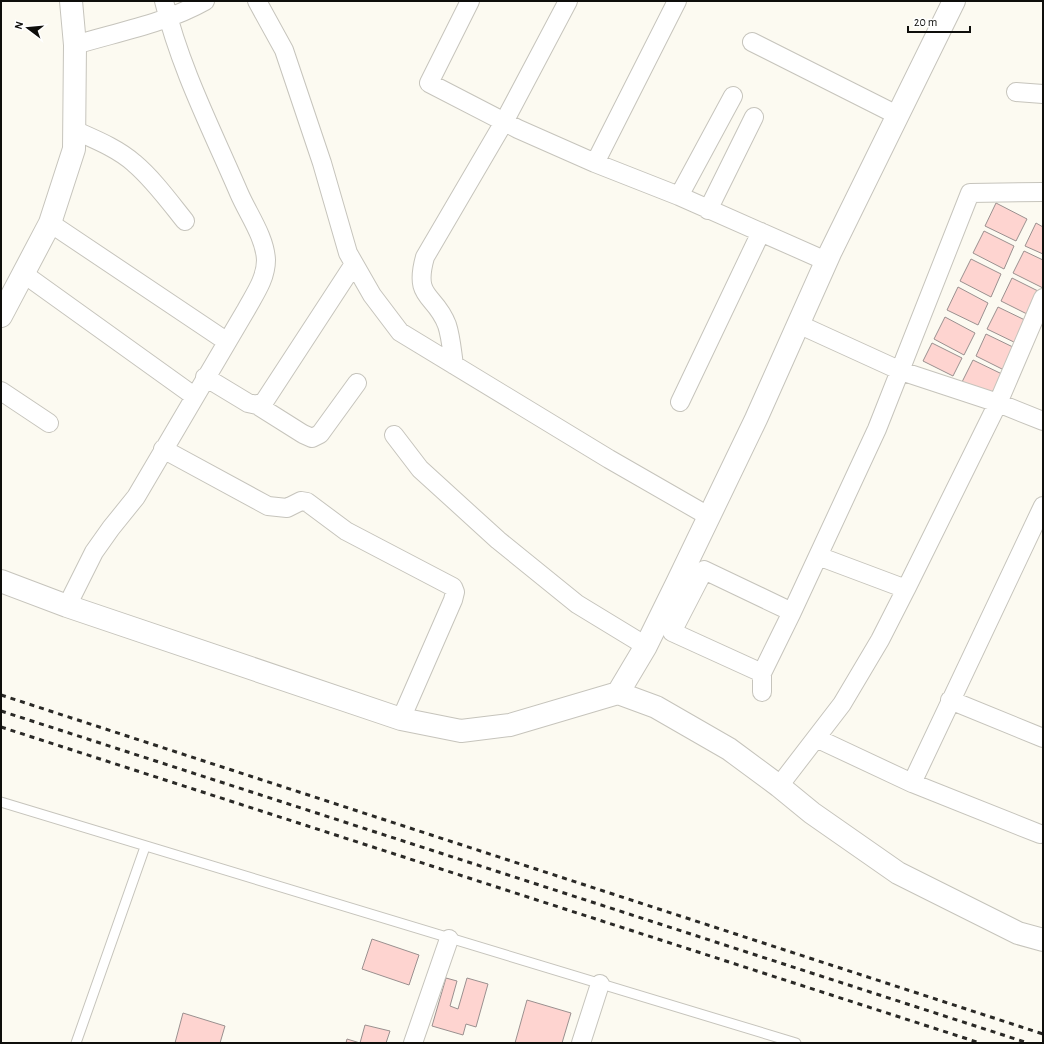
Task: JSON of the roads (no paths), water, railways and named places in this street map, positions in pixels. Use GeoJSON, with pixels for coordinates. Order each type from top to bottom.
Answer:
{"type":"FeatureCollection","features":[{"type":"Feature","properties":{"kind":"street"},"geometry":{"type":"LineString","coordinates":[[1,316],[50,223],[74,149],[75,45],[71,1]]}},
{"type":"Feature","properties":{"kind":"street"},"geometry":{"type":"LineString","coordinates":[[75,45],[166,9],[190,9],[205,1]]}},
{"type":"Feature","properties":{"kind":"street"},"geometry":{"type":"LineString","coordinates":[[257,1],[284,50],[322,163],[348,253],[372,295],[400,332],[609,459],[710,517]]}},
{"type":"Feature","properties":{"kind":"street"},"geometry":{"type":"LineString","coordinates":[[470,1],[429,83],[504,122],[595,163],[679,196],[826,262]]}},
{"type":"Feature","properties":{"kind":"street"},"geometry":{"type":"LineString","coordinates":[[454,365],[446,324],[423,289],[421,281],[425,257],[504,122],[568,1]]}},
{"type":"Feature","properties":{"kind":"street"},"geometry":{"type":"LineString","coordinates":[[595,163],[677,1]]}},
{"type":"Feature","properties":{"kind":"street"},"geometry":{"type":"LineString","coordinates":[[618,693],[646,646],[710,517],[826,262],[954,1]]}},
{"type":"Feature","properties":{"kind":"street"},"geometry":{"type":"LineString","coordinates":[[67,606],[94,552],[136,497],[261,283],[265,271],[265,254],[259,235],[197,101],[166,9]]}},
{"type":"Feature","properties":{"kind":"street"},"geometry":{"type":"LineString","coordinates":[[752,42],[897,115]]}},
{"type":"Feature","properties":{"kind":"street"},"geometry":{"type":"LineString","coordinates":[[1016,92],[1043,94]]}},
{"type":"Feature","properties":{"kind":"street"},"geometry":{"type":"LineString","coordinates":[[679,196],[733,96]]}},
{"type":"Feature","properties":{"kind":"street"},"geometry":{"type":"LineString","coordinates":[[708,210],[754,117]]}},
{"type":"Feature","properties":{"kind":"street"},"geometry":{"type":"LineString","coordinates":[[74,130],[105,144],[133,162],[158,186],[185,221]]}},
{"type":"Feature","properties":{"kind":"street"},"geometry":{"type":"LineString","coordinates":[[762,692],[762,673],[792,612],[877,428],[901,371],[970,193],[1043,192]]}},
{"type":"Feature","properties":{"kind":"street"},"geometry":{"type":"LineString","coordinates":[[50,223],[226,341]]}},
{"type":"Feature","properties":{"kind":"street"},"geometry":{"type":"LineString","coordinates":[[680,402],[760,232]]}},
{"type":"Feature","properties":{"kind":"street"},"geometry":{"type":"LineString","coordinates":[[258,405],[264,402],[276,386],[354,264]]}},
{"type":"Feature","properties":{"kind":"street"},"geometry":{"type":"LineString","coordinates":[[24,274],[194,396]]}},
{"type":"Feature","properties":{"kind":"street"},"geometry":{"type":"LineString","coordinates":[[779,786],[842,704],[880,640],[998,403],[1041,307]]}},
{"type":"Feature","properties":{"kind":"street"},"geometry":{"type":"LineString","coordinates":[[798,324],[901,371],[998,403],[1043,421]]}},
{"type":"Feature","properties":{"kind":"street"},"geometry":{"type":"LineString","coordinates":[[205,377],[248,403],[258,405],[302,434],[312,438],[320,434],[357,383]]}},
{"type":"Feature","properties":{"kind":"street"},"geometry":{"type":"LineString","coordinates":[[1,391],[49,423]]}},
{"type":"Feature","properties":{"kind":"street"},"geometry":{"type":"LineString","coordinates":[[394,435],[420,469],[498,540],[577,604],[646,646]]}},
{"type":"Feature","properties":{"kind":"street"},"geometry":{"type":"LineString","coordinates":[[163,449],[268,506],[287,508],[301,501],[307,502],[346,530],[453,587],[455,592],[453,600],[401,719]]}},
{"type":"Feature","properties":{"kind":"street"},"geometry":{"type":"LineString","coordinates":[[912,783],[1043,506]]}},
{"type":"Feature","properties":{"kind":"street"},"geometry":{"type":"LineString","coordinates":[[818,556],[906,590]]}},
{"type":"Feature","properties":{"kind":"street"},"geometry":{"type":"LineString","coordinates":[[762,673],[672,632],[704,570],[792,612]]}},
{"type":"Feature","properties":{"kind":"street"},"geometry":{"type":"LineString","coordinates":[[1,581],[67,606],[401,719],[461,731],[510,725],[618,693],[662,711],[729,749],[779,786],[812,813],[898,873],[1018,933],[1043,940]]}},
{"type":"Feature","properties":{"kind":"street"},"geometry":{"type":"LineString","coordinates":[[950,700],[1043,738]]}},
{"type":"Feature","properties":{"kind":"street"},"geometry":{"type":"LineString","coordinates":[[816,738],[912,783],[1040,834]]}},
{"type":"Feature","properties":{"kind":"street"},"geometry":{"type":"LineString","coordinates":[[413,1043],[449,939]]}},
{"type":"Feature","properties":{"kind":"street"},"geometry":{"type":"LineString","coordinates":[[581,1043],[600,984]]}},
{"type":"Feature","properties":{"kind":"lane"},"geometry":{"type":"LineString","coordinates":[[1,802],[145,847],[796,1043]]}},
{"type":"Feature","properties":{"kind":"lane"},"geometry":{"type":"LineString","coordinates":[[76,1043],[145,847]]}},
{"type":"Feature","properties":{"kind":"railway"},"geometry":{"type":"LineString","coordinates":[[1,695],[1043,1034]]}},
{"type":"Feature","properties":{"kind":"railway"},"geometry":{"type":"LineString","coordinates":[[1,711],[1028,1043]]}},
{"type":"Feature","properties":{"kind":"railway"},"geometry":{"type":"LineString","coordinates":[[1,727],[980,1043]]}}]}
